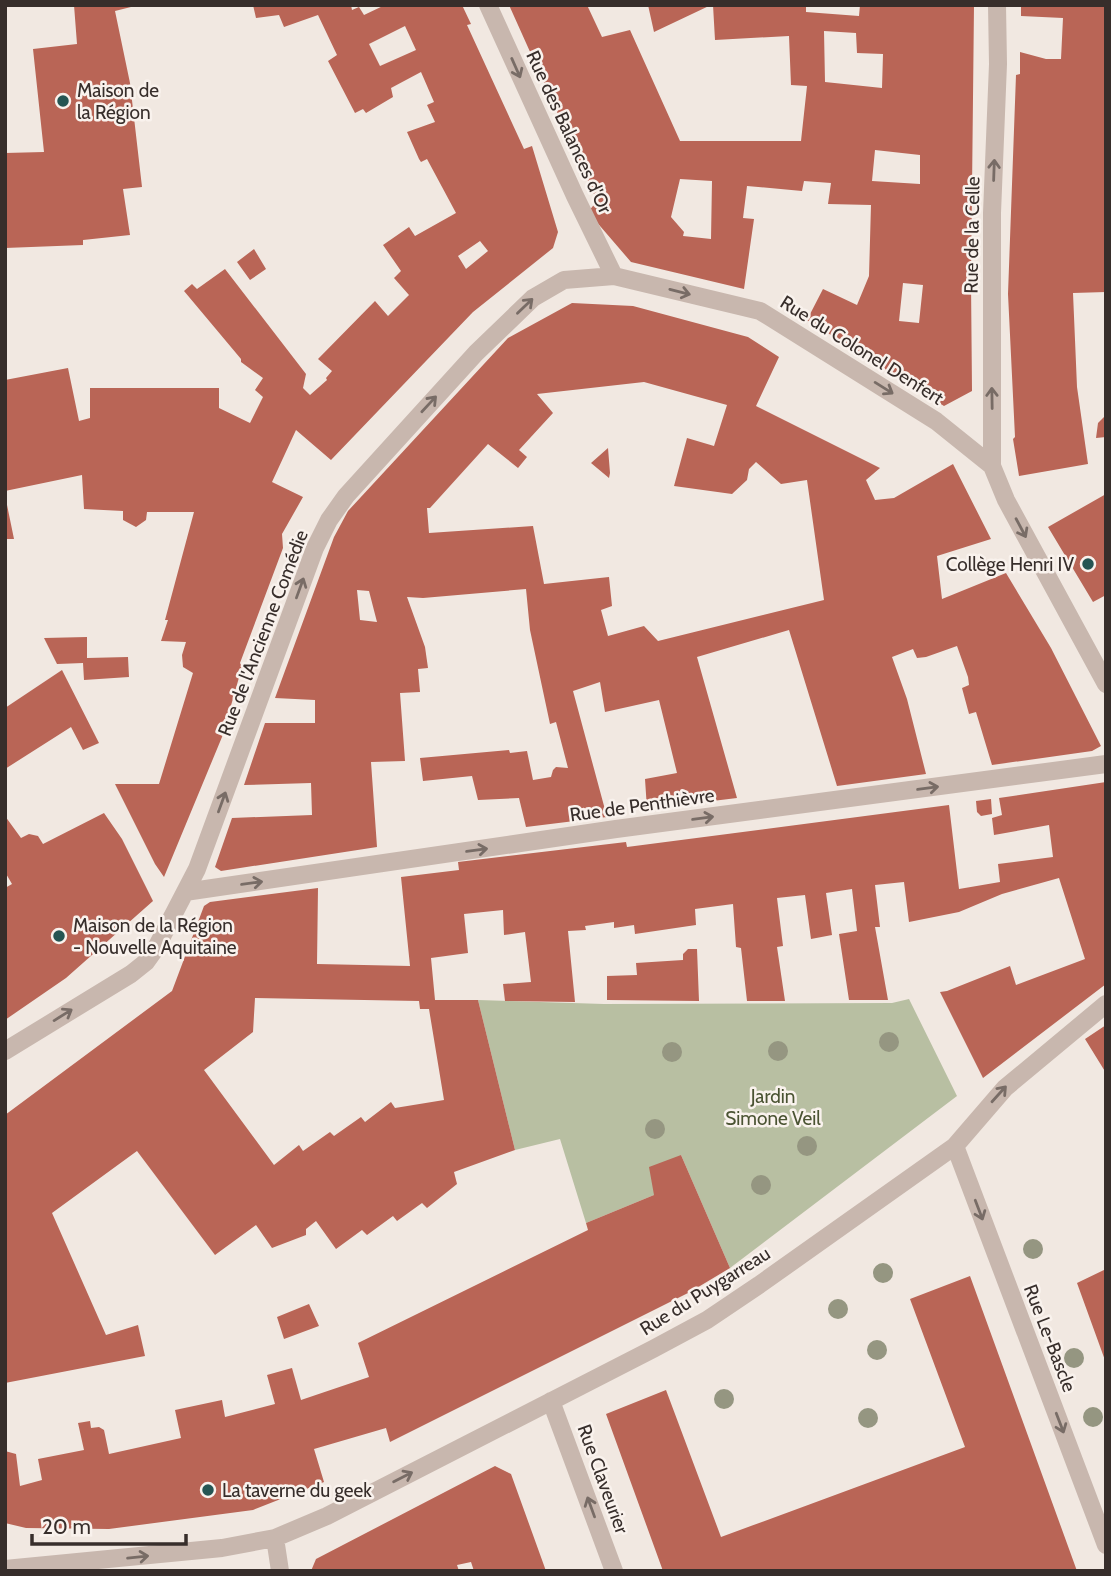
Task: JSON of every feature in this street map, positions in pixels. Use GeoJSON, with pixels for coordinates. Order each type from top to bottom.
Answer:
{"type":"FeatureCollection","features":[{"type":"Feature","properties":{"kind":"street","name":"Rue des Balances d'Or"},"geometry":{"type":"LineString","coordinates":[[488,5],[614,276]]}},
{"type":"Feature","properties":{"kind":"street","name":"Rue de la Celle"},"geometry":{"type":"LineString","coordinates":[[992,466],[992,213],[998,64],[997,5]]}},
{"type":"Feature","properties":{"kind":"street","name":"Rue du Colonel Denfert"},"geometry":{"type":"LineString","coordinates":[[614,276],[760,311],[936,421],[992,466]]}},
{"type":"Feature","properties":{"kind":"street","name":"Rue de l'Ancienne Comédie"},"geometry":{"type":"LineString","coordinates":[[5,1051],[146,962],[156,948],[197,869],[315,548],[329,520],[346,496],[457,373],[533,298],[564,280],[614,276]]}},
{"type":"Feature","properties":{"kind":"street"},"geometry":{"type":"LineString","coordinates":[[992,466],[1006,500],[1106,684]]}},
{"type":"Feature","properties":{"kind":"street","name":"Rue de Penthièvre"},"geometry":{"type":"LineString","coordinates":[[185,892],[616,829],[1106,764]]}},
{"type":"Feature","properties":{"kind":"street","name":"Rue du Puygarreau"},"geometry":{"type":"LineString","coordinates":[[5,1569],[222,1548],[275,1538],[327,1516],[707,1320],[955,1146],[1004,1088],[1106,1004]]}},
{"type":"Feature","properties":{"kind":"street","name":"Rue Le-Bascle"},"geometry":{"type":"LineString","coordinates":[[955,1146],[1106,1545]]}},
{"type":"Feature","properties":{"kind":"street","name":"Rue Claveurier"},"geometry":{"type":"LineString","coordinates":[[551,1401],[614,1571]]}},
{"type":"Feature","properties":{"kind":"street"},"geometry":{"type":"LineString","coordinates":[[275,1538],[280,1571]]}},
{"type":"Feature","properties":{"kind":"green space","name":"Jardin Simone Veil"},"geometry":{"type":"Polygon","coordinates":[[[909,999],[957,1096],[730,1268],[681,1155],[654,1195],[586,1223],[560,1139],[515,1150],[478,1000],[604,1004],[892,1003],[909,999]]]}},
{"type":"Feature","properties":{"kind":"building","name":"Maison de la Région"},"geometry":{"type":"Polygon","coordinates":[[[74,5],[139,5],[115,11],[130,83],[142,187],[123,189],[130,235],[83,240],[83,245],[5,248],[5,153],[44,152],[33,49],[77,44],[74,5]]]}},
{"type":"Feature","properties":{"kind":"building"},"geometry":{"type":"Polygon","coordinates":[[[253,5],[351,5],[352,10],[359,7],[364,15],[385,5],[462,5],[471,24],[467,25],[524,149],[532,146],[558,232],[553,248],[473,312],[331,460],[296,430],[272,482],[303,497],[282,534],[283,548],[240,663],[242,667],[222,737],[164,877],[115,784],[159,784],[193,673],[183,667],[182,655],[186,642],[161,641],[194,512],[147,512],[146,520],[136,527],[123,520],[123,511],[84,509],[82,475],[5,491],[5,380],[68,368],[79,421],[90,418],[90,388],[219,388],[219,408],[250,423],[263,397],[255,390],[263,378],[241,362],[184,291],[192,284],[197,289],[225,269],[306,374],[303,388],[310,395],[327,380],[332,371],[318,359],[375,301],[388,316],[409,295],[394,278],[401,271],[383,245],[409,227],[415,236],[456,213],[427,159],[421,162],[419,159],[407,132],[435,122],[427,105],[434,102],[421,72],[391,88],[393,97],[366,113],[363,109],[355,113],[328,61],[337,55],[318,15],[284,27],[279,15],[256,18],[253,5]],[[405,26],[369,44],[380,66],[416,50],[405,26]],[[480,241],[458,256],[466,269],[488,251],[480,241]]]}},
{"type":"Feature","properties":{"kind":"building"},"geometry":{"type":"Polygon","coordinates":[[[509,5],[587,5],[602,37],[630,30],[680,141],[801,141],[807,86],[791,85],[789,36],[715,40],[713,5],[806,5],[806,12],[859,16],[860,5],[974,5],[972,391],[944,406],[807,320],[823,289],[857,305],[869,276],[871,205],[828,204],[831,183],[804,181],[802,191],[747,186],[743,218],[754,219],[744,289],[631,262],[588,212],[597,201],[509,5]],[[824,31],[825,82],[882,88],[883,54],[857,53],[856,33],[824,31]],[[875,150],[872,181],[920,184],[920,155],[875,150]],[[680,179],[671,217],[684,232],[683,236],[711,239],[712,181],[680,179]],[[903,283],[899,321],[919,323],[923,285],[903,283]]]}},
{"type":"Feature","properties":{"kind":"building"},"geometry":{"type":"Polygon","coordinates":[[[648,5],[711,5],[654,32],[648,5]]]}},
{"type":"Feature","properties":{"kind":"building"},"geometry":{"type":"Polygon","coordinates":[[[1021,5],[1106,5],[1106,292],[1073,293],[1077,387],[1088,464],[1019,476],[1013,439],[1008,294],[1016,75],[1020,74],[1020,52],[1046,59],[1061,59],[1063,18],[1021,16],[1021,5]]]}},
{"type":"Feature","properties":{"kind":"building"},"geometry":{"type":"Polygon","coordinates":[[[254,249],[266,269],[250,280],[237,262],[254,249]]]}},
{"type":"Feature","properties":{"kind":"building"},"geometry":{"type":"Polygon","coordinates":[[[572,303],[633,306],[748,337],[779,357],[756,406],[880,468],[866,480],[875,500],[894,498],[953,464],[991,539],[937,556],[942,599],[1006,573],[1051,648],[1101,746],[1092,751],[992,765],[976,712],[969,714],[962,688],[969,685],[968,677],[957,646],[917,658],[913,649],[892,657],[907,699],[926,774],[837,786],[789,630],[697,657],[737,798],[647,809],[645,779],[677,773],[659,700],[605,712],[600,682],[573,691],[607,817],[526,827],[519,798],[478,800],[472,776],[423,781],[420,758],[509,750],[510,753],[527,751],[533,780],[551,777],[556,767],[568,768],[556,722],[550,724],[530,630],[526,589],[407,597],[425,647],[428,668],[418,669],[420,692],[400,693],[405,761],[371,762],[377,847],[221,871],[215,867],[232,818],[312,815],[311,783],[244,785],[265,723],[315,723],[315,700],[275,698],[334,537],[348,511],[508,338],[572,303]],[[644,382],[537,394],[553,413],[519,450],[527,457],[518,468],[488,444],[430,508],[427,508],[429,533],[533,526],[544,584],[609,577],[612,606],[601,610],[608,636],[644,626],[658,641],[824,600],[807,480],[781,484],[756,462],[749,469],[747,480],[732,494],[674,486],[687,438],[714,446],[727,405],[644,382]],[[357,590],[360,620],[377,622],[369,591],[357,590]]]}},
{"type":"Feature","properties":{"kind":"building"},"geometry":{"type":"Polygon","coordinates":[[[1106,415],[1106,437],[1096,438],[1098,423],[1106,415]]]}},
{"type":"Feature","properties":{"kind":"building"},"geometry":{"type":"Polygon","coordinates":[[[608,448],[610,473],[609,478],[591,463],[608,448]]]}},
{"type":"Feature","properties":{"kind":"building"},"geometry":{"type":"Polygon","coordinates":[[[1106,494],[1106,595],[1093,602],[1048,527],[1106,494]]]}},
{"type":"Feature","properties":{"kind":"building"},"geometry":{"type":"Polygon","coordinates":[[[6,500],[14,539],[5,539],[6,500]]]}},
{"type":"Feature","properties":{"kind":"building"},"geometry":{"type":"Polygon","coordinates":[[[87,637],[87,658],[128,657],[129,677],[84,680],[83,663],[57,664],[44,638],[87,637]]]}},
{"type":"Feature","properties":{"kind":"building"},"geometry":{"type":"Polygon","coordinates":[[[62,670],[99,743],[83,750],[71,727],[5,769],[5,708],[62,670]]]}},
{"type":"Feature","properties":{"kind":"building"},"geometry":{"type":"Polygon","coordinates":[[[1106,782],[1106,984],[983,1078],[940,992],[1010,966],[1016,985],[1085,959],[1059,878],[1002,894],[959,912],[909,922],[904,882],[875,885],[880,927],[875,927],[888,1000],[849,1000],[839,934],[857,931],[852,889],[826,893],[832,935],[811,939],[805,895],[777,898],[783,946],[777,947],[785,1001],[747,1001],[741,948],[736,947],[733,904],[695,909],[696,925],[635,934],[634,925],[614,928],[614,922],[585,926],[586,930],[568,931],[575,1002],[505,1001],[503,984],[531,982],[525,932],[504,935],[503,910],[464,914],[468,953],[431,958],[435,1000],[478,1000],[515,1150],[454,1172],[457,1184],[427,1208],[422,1203],[397,1221],[393,1216],[367,1235],[362,1230],[336,1249],[316,1221],[306,1229],[306,1235],[272,1248],[256,1225],[215,1255],[137,1151],[52,1213],[106,1335],[138,1325],[145,1356],[5,1383],[5,1115],[172,991],[204,906],[210,902],[318,888],[317,964],[410,966],[401,877],[459,870],[458,862],[626,842],[627,847],[949,805],[959,889],[1000,882],[998,864],[1053,857],[1049,825],[994,835],[992,818],[1002,815],[999,798],[1106,782]],[[255,998],[253,1032],[204,1070],[274,1165],[299,1145],[303,1151],[330,1132],[334,1136],[361,1117],[365,1122],[391,1102],[395,1108],[444,1100],[429,1009],[420,1009],[419,1001],[255,998]]]}},
{"type":"Feature","properties":{"kind":"building"},"geometry":{"type":"Polygon","coordinates":[[[991,799],[992,814],[981,816],[977,812],[976,801],[991,799]]]}},
{"type":"Feature","properties":{"kind":"building","name":"Maison de la Région - Nouvelle Aquitaine"},"geometry":{"type":"Polygon","coordinates":[[[104,813],[122,839],[153,901],[66,978],[5,1020],[5,888],[12,884],[5,872],[5,816],[21,838],[29,834],[38,836],[43,844],[104,813]]]}},
{"type":"Feature","properties":{"kind":"building"},"geometry":{"type":"Polygon","coordinates":[[[688,949],[697,949],[699,1001],[607,1000],[607,976],[637,975],[636,963],[683,960],[683,954],[688,949]]]}},
{"type":"Feature","properties":{"kind":"building"},"geometry":{"type":"Polygon","coordinates":[[[1106,1025],[1106,1073],[1085,1039],[1106,1025]]]}},
{"type":"Feature","properties":{"kind":"building"},"geometry":{"type":"Polygon","coordinates":[[[681,1155],[730,1268],[690,1292],[390,1442],[386,1428],[314,1449],[324,1482],[253,1510],[109,1529],[26,1528],[5,1523],[5,1451],[16,1454],[20,1486],[42,1480],[38,1459],[84,1450],[78,1423],[90,1421],[91,1428],[99,1427],[104,1430],[109,1454],[181,1438],[175,1410],[222,1400],[225,1417],[275,1404],[267,1375],[292,1368],[301,1400],[369,1377],[358,1343],[588,1230],[586,1223],[654,1195],[649,1167],[681,1155]]]}},
{"type":"Feature","properties":{"kind":"building"},"geometry":{"type":"Polygon","coordinates":[[[1106,1269],[1106,1363],[1077,1283],[1106,1269]]]}},
{"type":"Feature","properties":{"kind":"building"},"geometry":{"type":"Polygon","coordinates":[[[970,1276],[1077,1571],[663,1571],[606,1414],[666,1390],[721,1537],[965,1447],[910,1299],[970,1276]]]}},
{"type":"Feature","properties":{"kind":"building"},"geometry":{"type":"Polygon","coordinates":[[[309,1304],[319,1326],[284,1339],[277,1317],[309,1304]]]}},
{"type":"Feature","properties":{"kind":"building"},"geometry":{"type":"Polygon","coordinates":[[[495,1466],[511,1474],[546,1571],[474,1571],[471,1562],[457,1565],[459,1571],[311,1571],[316,1559],[495,1466]]]}},
{"type":"Feature","properties":{"kind":"place","name":"Maison de la Région"},"geometry":{"type":"Point","coordinates":[63,101]}},
{"type":"Feature","properties":{"kind":"place","name":"Collège Henri IV"},"geometry":{"type":"Point","coordinates":[1088,564]}},
{"type":"Feature","properties":{"kind":"place","name":"Maison de la Région - Nouvelle Aquitaine"},"geometry":{"type":"Point","coordinates":[59,936]}},
{"type":"Feature","properties":{"kind":"place","name":"La taverne du geek"},"geometry":{"type":"Point","coordinates":[208,1490]}}]}
